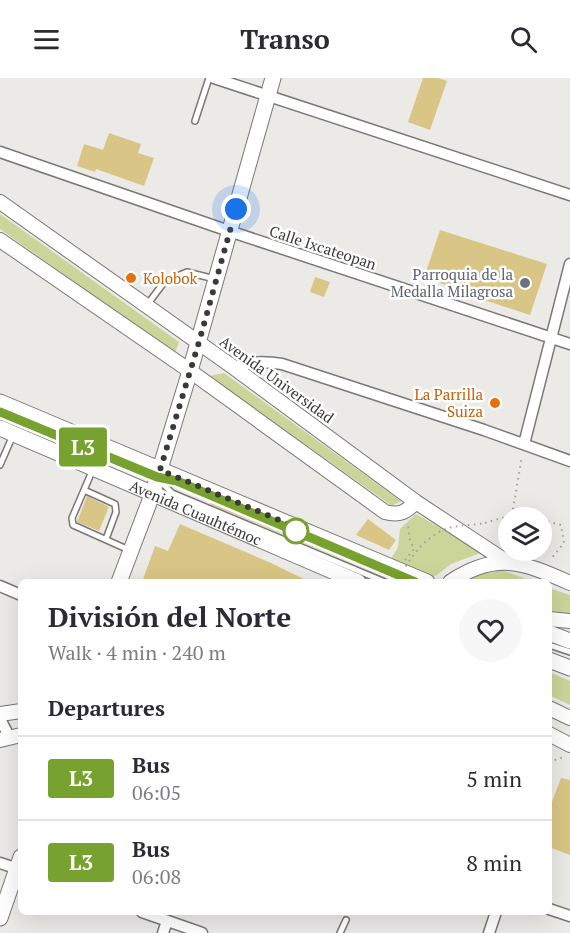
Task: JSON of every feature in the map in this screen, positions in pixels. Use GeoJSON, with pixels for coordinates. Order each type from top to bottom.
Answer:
{"type":"FeatureCollection","features":[{"type":"Feature","properties":{"kind":"main road"},"geometry":{"type":"LineString","coordinates":[[121,579],[152,495],[199,342],[273,78]]}},
{"type":"Feature","properties":{"kind":"main road","name":"Avenida Universidad"},"geometry":{"type":"LineString","coordinates":[[0,202],[199,342],[416,502],[507,562]]}},
{"type":"Feature","properties":{"kind":"main road"},"geometry":{"type":"LineString","coordinates":[[0,240],[190,371],[385,512],[394,515],[405,513],[416,502]]}},
{"type":"Feature","properties":{"kind":"main road","name":"Avenida Cuauhtémoc"},"geometry":{"type":"LineString","coordinates":[[0,402],[158,473],[420,579]]}},
{"type":"Feature","properties":{"kind":"main road","name":"Avenida Cuauhtémoc"},"geometry":{"type":"LineString","coordinates":[[7,431],[351,579]]}},
{"type":"Feature","properties":{"kind":"main road"},"geometry":{"type":"LineString","coordinates":[[455,579],[481,564],[507,562],[542,570],[570,583]]}},
{"type":"Feature","properties":{"kind":"main road"},"geometry":{"type":"LineString","coordinates":[[552,619],[570,621]]}},
{"type":"Feature","properties":{"kind":"main road"},"geometry":{"type":"LineString","coordinates":[[552,634],[570,641]]}},
{"type":"Feature","properties":{"kind":"main road"},"geometry":{"type":"LineString","coordinates":[[552,661],[570,668]]}},
{"type":"Feature","properties":{"kind":"main road"},"geometry":{"type":"LineString","coordinates":[[552,709],[570,718]]}},
{"type":"Feature","properties":{"kind":"main road"},"geometry":{"type":"LineString","coordinates":[[0,714],[18,711]]}},
{"type":"Feature","properties":{"kind":"main road"},"geometry":{"type":"LineString","coordinates":[[552,737],[568,751]]}},
{"type":"Feature","properties":{"kind":"main road"},"geometry":{"type":"LineString","coordinates":[[0,918],[18,870]]}},
{"type":"Feature","properties":{"kind":"street"},"geometry":{"type":"LineString","coordinates":[[213,78],[570,195]]}},
{"type":"Feature","properties":{"kind":"street","name":"Calle Ixcateopan"},"geometry":{"type":"LineString","coordinates":[[0,152],[570,344]]}},
{"type":"Feature","properties":{"kind":"street"},"geometry":{"type":"LineString","coordinates":[[524,444],[570,264]]}},
{"type":"Feature","properties":{"kind":"street"},"geometry":{"type":"LineString","coordinates":[[233,367],[250,362],[282,364],[570,461]]}},
{"type":"Feature","properties":{"kind":"street"},"geometry":{"type":"LineString","coordinates":[[0,586],[18,594]]}},
{"type":"Feature","properties":{"kind":"street"},"geometry":{"type":"LineString","coordinates":[[0,719],[10,738]]}},
{"type":"Feature","properties":{"kind":"street"},"geometry":{"type":"LineString","coordinates":[[0,863],[18,865]]}},
{"type":"Feature","properties":{"kind":"street"},"geometry":{"type":"LineString","coordinates":[[552,910],[570,916]]}},
{"type":"Feature","properties":{"kind":"street"},"geometry":{"type":"LineString","coordinates":[[150,915],[202,933]]}},
{"type":"Feature","properties":{"kind":"street"},"geometry":{"type":"LineString","coordinates":[[489,933],[495,915]]}},
{"type":"Feature","properties":{"kind":"street"},"geometry":{"type":"LineString","coordinates":[[163,933],[167,921]]}},
{"type":"Feature","properties":{"kind":"lane"},"geometry":{"type":"LineString","coordinates":[[195,121],[209,78]]}},
{"type":"Feature","properties":{"kind":"lane"},"geometry":{"type":"LineString","coordinates":[[147,305],[165,281],[187,272],[217,279]]}},
{"type":"Feature","properties":{"kind":"lane"},"geometry":{"type":"LineString","coordinates":[[0,412],[158,473],[408,579]]}},
{"type":"Feature","properties":{"kind":"lane"},"geometry":{"type":"LineString","coordinates":[[0,465],[7,431]]}},
{"type":"Feature","properties":{"kind":"lane"},"geometry":{"type":"LineString","coordinates":[[93,469],[72,518],[73,525],[131,551]]}},
{"type":"Feature","properties":{"kind":"lane"},"geometry":{"type":"LineString","coordinates":[[158,473],[172,493],[378,579]]}},
{"type":"Feature","properties":{"kind":"lane"},"geometry":{"type":"LineString","coordinates":[[84,490],[115,504],[116,512],[106,539]]}},
{"type":"Feature","properties":{"kind":"lane"},"geometry":{"type":"LineString","coordinates":[[552,646],[570,652]]}},
{"type":"Feature","properties":{"kind":"lane"},"geometry":{"type":"LineString","coordinates":[[340,933],[346,920]]}},
{"type":"Feature","properties":{"kind":"path"},"geometry":{"type":"LineString","coordinates":[[514,507],[524,444]]}},
{"type":"Feature","properties":{"kind":"path"},"geometry":{"type":"LineString","coordinates":[[399,579],[408,561],[427,540],[451,528],[498,520]]}},
{"type":"Feature","properties":{"kind":"path"},"geometry":{"type":"LineString","coordinates":[[407,523],[414,549],[405,560],[408,561]]}},
{"type":"Feature","properties":{"kind":"path"},"geometry":{"type":"LineString","coordinates":[[552,523],[561,525],[564,543],[570,547]]}},
{"type":"Feature","properties":{"kind":"path"},"geometry":{"type":"LineString","coordinates":[[542,570],[564,543]]}},
{"type":"Feature","properties":{"kind":"path"},"geometry":{"type":"LineString","coordinates":[[552,760],[568,751]]}},
{"type":"Feature","properties":{"kind":"green space"},"geometry":{"type":"Polygon","coordinates":[[[0,214],[179,342],[175,353],[0,229],[0,214]]]}},
{"type":"Feature","properties":{"kind":"green space"},"geometry":{"type":"Polygon","coordinates":[[[224,373],[401,501],[392,506],[209,376],[224,373]]]}},
{"type":"Feature","properties":{"kind":"green space"},"geometry":{"type":"Polygon","coordinates":[[[416,514],[483,552],[451,564],[433,578],[391,559],[398,547],[400,529],[416,514]]]}},
{"type":"Feature","properties":{"kind":"green space"},"geometry":{"type":"Polygon","coordinates":[[[502,570],[526,579],[470,579],[475,575],[502,570]]]}},
{"type":"Feature","properties":{"kind":"green space"},"geometry":{"type":"Polygon","coordinates":[[[552,589],[570,595],[570,613],[552,611],[552,589]]]}},
{"type":"Feature","properties":{"kind":"green space"},"geometry":{"type":"Polygon","coordinates":[[[552,673],[570,681],[570,705],[552,696],[552,673]]]}},
{"type":"Feature","properties":{"kind":"building"},"geometry":{"type":"Polygon","coordinates":[[[423,78],[438,78],[447,81],[430,130],[408,122],[423,78]]]}},
{"type":"Feature","properties":{"kind":"building"},"geometry":{"type":"Polygon","coordinates":[[[109,133],[141,144],[138,153],[154,158],[144,186],[96,169],[95,172],[77,166],[84,144],[103,150],[109,133]]]}},
{"type":"Feature","properties":{"kind":"building"},"geometry":{"type":"Polygon","coordinates":[[[440,230],[547,264],[530,315],[424,278],[440,230]]]}},
{"type":"Feature","properties":{"kind":"building"},"geometry":{"type":"Polygon","coordinates":[[[315,277],[330,282],[324,297],[310,292],[315,277]]]}},
{"type":"Feature","properties":{"kind":"building"},"geometry":{"type":"Polygon","coordinates":[[[87,496],[109,507],[99,531],[77,522],[87,496]]]}},
{"type":"Feature","properties":{"kind":"building"},"geometry":{"type":"Polygon","coordinates":[[[211,502],[377,571],[376,573],[210,504],[211,502]]]}},
{"type":"Feature","properties":{"kind":"building"},"geometry":{"type":"Polygon","coordinates":[[[368,519],[396,540],[389,550],[356,535],[368,519]]]}},
{"type":"Feature","properties":{"kind":"building"},"geometry":{"type":"Polygon","coordinates":[[[180,524],[304,579],[143,579],[155,546],[168,551],[180,524]]]}},
{"type":"Feature","properties":{"kind":"building"},"geometry":{"type":"Polygon","coordinates":[[[561,778],[570,780],[570,855],[552,848],[552,802],[561,778]]]}},
{"type":"Feature","properties":{"kind":"bus line","name":"L3"},"geometry":{"type":"LineString","coordinates":[[0,412],[157,477],[177,481],[408,579]]}},
{"type":"Feature","properties":{"kind":"place","name":"Kolobok"},"geometry":{"type":"Point","coordinates":[131,278]}},
{"type":"Feature","properties":{"kind":"place","name":"Parroquia de la Medalla Milagrosa"},"geometry":{"type":"Point","coordinates":[525,283]}},
{"type":"Feature","properties":{"kind":"place","name":"La Parrilla Suiza"},"geometry":{"type":"Point","coordinates":[495,403]}},
{"type":"Feature","properties":{"kind":"route"},"geometry":{"type":"LineString","coordinates":[[236,209],[160,470],[298,528],[296,531]]}}]}
